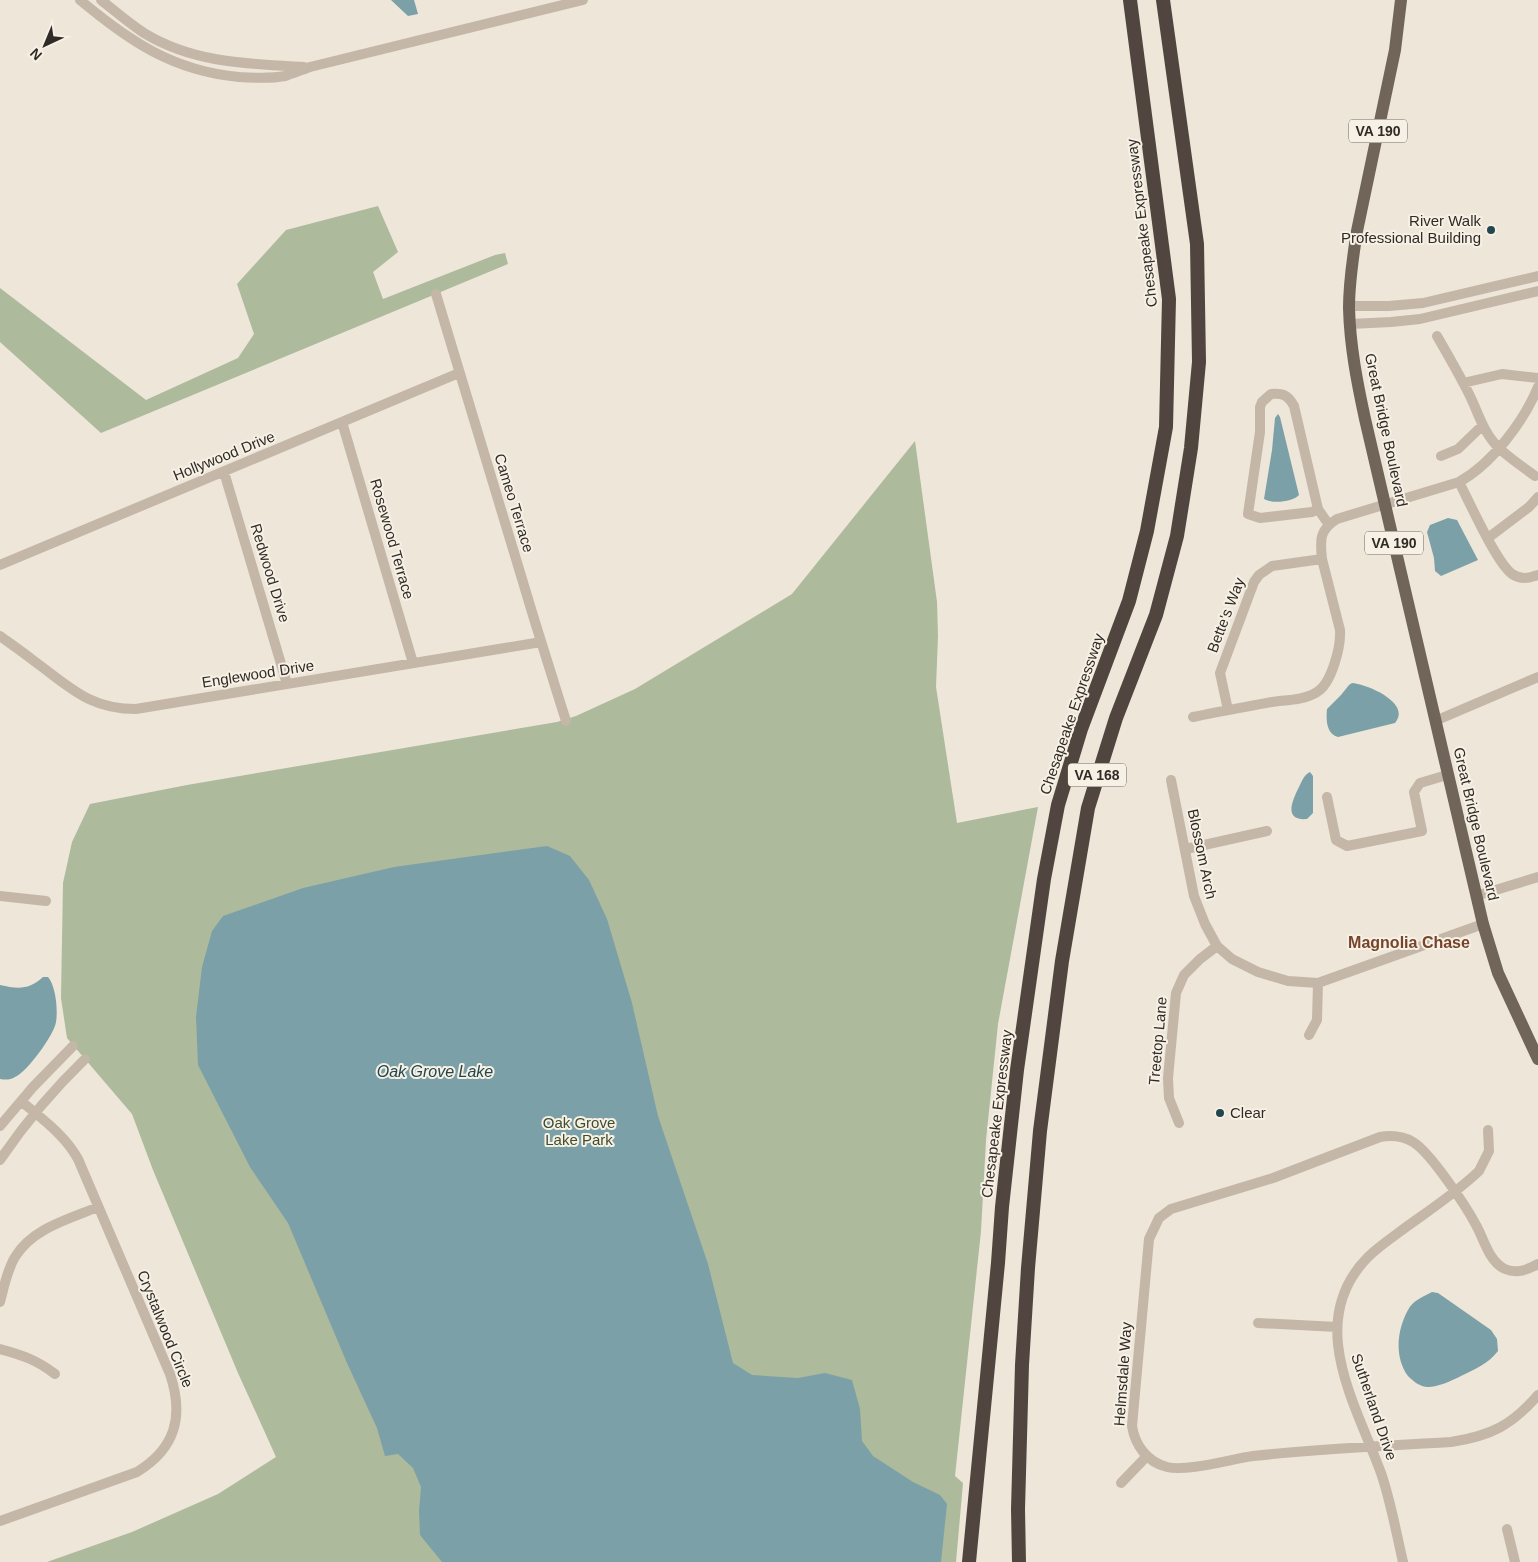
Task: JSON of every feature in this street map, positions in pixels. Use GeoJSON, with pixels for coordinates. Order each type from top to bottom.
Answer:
{"type":"FeatureCollection","features":[{"type":"Feature","properties":{"kind":"highway","name":"Chesapeake Expressway"},"geometry":{"type":"LineString","coordinates":[[970,1562],[1003,1198],[1017,1070],[1044,879],[1058,806],[1081,729],[1129,600],[1147,531],[1166,427],[1169,300],[1130,0]]}},
{"type":"Feature","properties":{"kind":"highway","name":"VA 168"},"geometry":{"type":"LineString","coordinates":[[1019,1562],[1018,1509],[1022,1374],[1028,1268],[1040,1131],[1062,961],[1091,799],[1116,718],[1156,616],[1175,544],[1191,448],[1200,362],[1197,244],[1163,0]]}},
{"type":"Feature","properties":{"kind":"main road","name":"Great Bridge Boulevard"},"geometry":{"type":"LineString","coordinates":[[1401,0],[1394,50],[1352,261],[1349,306],[1354,368],[1483,924],[1500,978],[1538,1059]]}},
{"type":"Feature","properties":{"kind":"street"},"geometry":{"type":"LineString","coordinates":[[80,0],[119,32],[154,53],[206,72],[265,78],[283,76],[310,67],[583,0]]}},
{"type":"Feature","properties":{"kind":"street"},"geometry":{"type":"LineString","coordinates":[[101,0],[146,34],[166,44],[206,58],[245,64],[310,67]]}},
{"type":"Feature","properties":{"kind":"street"},"geometry":{"type":"LineString","coordinates":[[104,20],[111,8],[119,0]]}},
{"type":"Feature","properties":{"kind":"street"},"geometry":{"type":"LineString","coordinates":[[1349,306],[1389,306],[1423,303],[1538,276]]}},
{"type":"Feature","properties":{"kind":"street"},"geometry":{"type":"LineString","coordinates":[[1350,324],[1420,319],[1538,291]]}},
{"type":"Feature","properties":{"kind":"street","name":"Cameo Terrace"},"geometry":{"type":"LineString","coordinates":[[436,294],[566,720]]}},
{"type":"Feature","properties":{"kind":"street"},"geometry":{"type":"LineString","coordinates":[[1437,336],[1463,383],[1483,425],[1499,448],[1535,476]]}},
{"type":"Feature","properties":{"kind":"street","name":"Hollywood Drive"},"geometry":{"type":"LineString","coordinates":[[0,565],[459,373]]}},
{"type":"Feature","properties":{"kind":"street"},"geometry":{"type":"LineString","coordinates":[[1463,383],[1502,374],[1538,378]]}},
{"type":"Feature","properties":{"kind":"street"},"geometry":{"type":"LineString","coordinates":[[1193,717],[1310,696],[1322,688],[1330,675],[1340,641],[1340,630],[1322,559],[1320,542],[1322,533],[1337,519],[1386,506],[1459,482],[1471,476],[1499,448],[1533,400],[1538,387]]}},
{"type":"Feature","properties":{"kind":"street"},"geometry":{"type":"LineString","coordinates":[[1318,509],[1312,512],[1260,518],[1248,514],[1260,432],[1260,407],[1262,402],[1271,394],[1284,394],[1290,398],[1294,406],[1318,509],[1329,525]]}},
{"type":"Feature","properties":{"kind":"street","name":"Rosewood Terrace"},"geometry":{"type":"LineString","coordinates":[[342,422],[413,663]]}},
{"type":"Feature","properties":{"kind":"street"},"geometry":{"type":"LineString","coordinates":[[1441,456],[1458,448],[1483,425]]}},
{"type":"Feature","properties":{"kind":"street","name":"Redwood Drive"},"geometry":{"type":"LineString","coordinates":[[224,472],[287,684]]}},
{"type":"Feature","properties":{"kind":"street"},"geometry":{"type":"LineString","coordinates":[[1459,482],[1502,564],[1513,575],[1525,579],[1538,575]]}},
{"type":"Feature","properties":{"kind":"street"},"geometry":{"type":"LineString","coordinates":[[1488,538],[1529,507],[1538,497]]}},
{"type":"Feature","properties":{"kind":"street","name":"Bette's Way"},"geometry":{"type":"LineString","coordinates":[[1228,710],[1220,672],[1254,582],[1259,575],[1272,566],[1322,559]]}},
{"type":"Feature","properties":{"kind":"street","name":"Englewood Drive"},"geometry":{"type":"LineString","coordinates":[[0,636],[80,694],[100,704],[119,709],[136,708],[541,642]]}},
{"type":"Feature","properties":{"kind":"street"},"geometry":{"type":"LineString","coordinates":[[1435,720],[1538,677]]}},
{"type":"Feature","properties":{"kind":"street"},"geometry":{"type":"LineString","coordinates":[[1327,797],[1336,840],[1347,846],[1422,831],[1414,792],[1420,783],[1447,774]]}},
{"type":"Feature","properties":{"kind":"street","name":"Blossom Arch"},"geometry":{"type":"LineString","coordinates":[[1171,780],[1194,896],[1199,911],[1217,946],[1232,959],[1258,972],[1288,981],[1318,983],[1483,924]]}},
{"type":"Feature","properties":{"kind":"street"},"geometry":{"type":"LineString","coordinates":[[1186,849],[1267,831]]}},
{"type":"Feature","properties":{"kind":"street"},"geometry":{"type":"LineString","coordinates":[[1476,896],[1538,877]]}},
{"type":"Feature","properties":{"kind":"street"},"geometry":{"type":"LineString","coordinates":[[0,896],[46,900]]}},
{"type":"Feature","properties":{"kind":"street","name":"Treetop Lane"},"geometry":{"type":"LineString","coordinates":[[1179,1123],[1168,1098],[1168,1078],[1176,993],[1184,975],[1217,946]]}},
{"type":"Feature","properties":{"kind":"street"},"geometry":{"type":"LineString","coordinates":[[1309,1035],[1316,1020],[1318,983]]}},
{"type":"Feature","properties":{"kind":"street"},"geometry":{"type":"LineString","coordinates":[[0,1126],[73,1046]]}},
{"type":"Feature","properties":{"kind":"street"},"geometry":{"type":"LineString","coordinates":[[0,1160],[34,1113],[85,1059]]}},
{"type":"Feature","properties":{"kind":"street","name":"Crystalwood Circle"},"geometry":{"type":"LineString","coordinates":[[0,1521],[137,1472],[160,1454],[173,1430],[177,1414],[177,1398],[173,1385],[72,1148],[62,1136],[21,1101]]}},
{"type":"Feature","properties":{"kind":"street","name":"Sutherland Drive"},"geometry":{"type":"LineString","coordinates":[[1403,1562],[1386,1487],[1344,1374],[1338,1351],[1337,1327],[1341,1303],[1353,1276],[1368,1256],[1473,1178],[1483,1167],[1489,1151],[1488,1130]]}},
{"type":"Feature","properties":{"kind":"street","name":"Helmsdale Way"},"geometry":{"type":"LineString","coordinates":[[1147,1456],[1137,1442],[1133,1432],[1133,1406],[1149,1239],[1154,1226],[1163,1214],[1181,1204],[1257,1183],[1369,1141],[1390,1136],[1403,1138],[1421,1147],[1476,1224],[1494,1259],[1500,1266],[1518,1272],[1538,1264]]}},
{"type":"Feature","properties":{"kind":"street"},"geometry":{"type":"LineString","coordinates":[[0,1302],[13,1262],[30,1239],[44,1230],[98,1207]]}},
{"type":"Feature","properties":{"kind":"street"},"geometry":{"type":"LineString","coordinates":[[1258,1323],[1337,1327]]}},
{"type":"Feature","properties":{"kind":"street"},"geometry":{"type":"LineString","coordinates":[[0,1350],[31,1358],[55,1374]]}},
{"type":"Feature","properties":{"kind":"street"},"geometry":{"type":"LineString","coordinates":[[1121,1484],[1147,1456],[1159,1464],[1175,1468],[1285,1453],[1451,1442],[1476,1438],[1510,1422],[1520,1415],[1538,1395]]}},
{"type":"Feature","properties":{"kind":"street"},"geometry":{"type":"LineString","coordinates":[[1507,1529],[1515,1562]]}},
{"type":"Feature","properties":{"kind":"green space"},"geometry":{"type":"Polygon","coordinates":[[[378,206],[398,252],[373,272],[383,299],[495,255],[505,253],[508,264],[101,433],[0,342],[0,288],[146,400],[238,358],[254,334],[237,284],[286,230],[378,206]]]}},
{"type":"Feature","properties":{"kind":"green space","name":"Oak Grove Lake Park"},"geometry":{"type":"Polygon","coordinates":[[[915,441],[937,602],[936,687],[957,823],[1038,807],[998,1024],[986,1140],[981,1231],[955,1476],[963,1483],[956,1562],[47,1562],[132,1532],[218,1494],[276,1457],[238,1373],[153,1170],[132,1114],[67,1038],[61,998],[63,883],[72,842],[90,804],[187,785],[557,722],[576,716],[635,689],[792,594],[915,441]]]}},
{"type":"Feature","properties":{"kind":"water"},"geometry":{"type":"Polygon","coordinates":[[[391,0],[414,0],[418,14],[408,16],[391,0]]]}},
{"type":"Feature","properties":{"kind":"water"},"geometry":{"type":"Polygon","coordinates":[[[1278,414],[1299,495],[1287,501],[1277,502],[1264,499],[1275,418],[1278,414]]]}},
{"type":"Feature","properties":{"kind":"water"},"geometry":{"type":"Polygon","coordinates":[[[1448,518],[1457,520],[1478,560],[1441,576],[1435,571],[1434,558],[1427,532],[1430,525],[1448,518]]]}},
{"type":"Feature","properties":{"kind":"water"},"geometry":{"type":"Polygon","coordinates":[[[1352,683],[1377,691],[1393,702],[1398,708],[1399,716],[1395,723],[1338,737],[1331,733],[1327,721],[1327,709],[1352,683]]]}},
{"type":"Feature","properties":{"kind":"water"},"geometry":{"type":"Polygon","coordinates":[[[1310,772],[1313,776],[1313,813],[1307,819],[1300,819],[1293,814],[1292,806],[1302,780],[1310,772]]]}},
{"type":"Feature","properties":{"kind":"water","name":"Oak Grove Lake"},"geometry":{"type":"Polygon","coordinates":[[[547,846],[570,856],[589,880],[607,919],[632,1003],[658,1116],[708,1264],[733,1363],[752,1375],[798,1378],[825,1373],[852,1380],[860,1409],[862,1441],[873,1456],[913,1482],[940,1495],[947,1504],[941,1562],[442,1562],[420,1535],[421,1487],[413,1468],[398,1454],[385,1456],[377,1428],[347,1363],[288,1223],[250,1167],[198,1065],[196,1017],[202,967],[212,931],[223,916],[303,888],[394,867],[547,846]]]}},
{"type":"Feature","properties":{"kind":"water"},"geometry":{"type":"Polygon","coordinates":[[[43,977],[48,977],[55,992],[57,1012],[54,1028],[33,1061],[20,1074],[8,1080],[0,1079],[0,985],[23,987],[33,984],[43,977]]]}},
{"type":"Feature","properties":{"kind":"water"},"geometry":{"type":"Polygon","coordinates":[[[1432,1292],[1438,1293],[1491,1330],[1497,1339],[1498,1351],[1486,1363],[1457,1378],[1436,1386],[1425,1387],[1414,1382],[1404,1369],[1399,1352],[1399,1335],[1404,1318],[1410,1307],[1419,1299],[1432,1292]]]}},
{"type":"Feature","properties":{"kind":"place","name":"River Walk Professional Building"},"geometry":{"type":"Point","coordinates":[1491,230]}},
{"type":"Feature","properties":{"kind":"place","name":"Clear"},"geometry":{"type":"Point","coordinates":[1220,1113]}},
{"type":"Feature","properties":{"kind":"district","name":"Magnolia Chase"},"geometry":{"type":"Point","coordinates":[1409,942]}}]}
